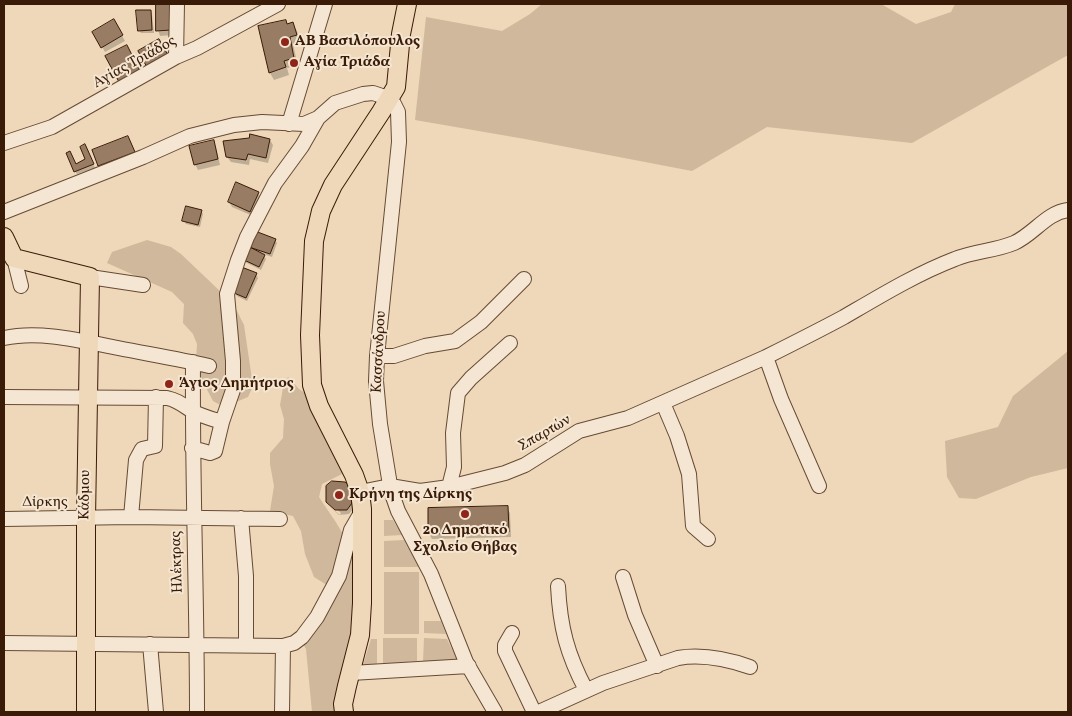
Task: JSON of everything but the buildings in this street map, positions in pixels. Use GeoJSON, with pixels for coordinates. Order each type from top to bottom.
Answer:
{"type":"FeatureCollection","features":[{"type":"Feature","properties":{"kind":"main road","name":"Κασσάνδρου"},"geometry":{"type":"LineString","coordinates":[[394,106],[401,34],[407,4]]}},
{"type":"Feature","properties":{"kind":"main road"},"geometry":{"type":"LineString","coordinates":[[344,712],[344,704],[360,635],[362,603],[361,501],[347,460],[319,406],[312,385],[310,335],[314,250],[321,211],[330,192],[394,106]]}},
{"type":"Feature","properties":{"kind":"main road"},"geometry":{"type":"LineString","coordinates":[[4,237],[14,258],[90,278]]}},
{"type":"Feature","properties":{"kind":"main road","name":"Κάδμου"},"geometry":{"type":"LineString","coordinates":[[86,712],[87,398],[90,278]]}},
{"type":"Feature","properties":{"kind":"street"},"geometry":{"type":"LineString","coordinates":[[176,57],[177,4]]}},
{"type":"Feature","properties":{"kind":"street","name":"Αγίας Τριάδος"},"geometry":{"type":"LineString","coordinates":[[4,143],[52,126],[176,57],[278,4]]}},
{"type":"Feature","properties":{"kind":"street"},"geometry":{"type":"LineString","coordinates":[[289,124],[325,4]]}},
{"type":"Feature","properties":{"kind":"street"},"geometry":{"type":"LineString","coordinates":[[4,212],[204,132],[234,125],[262,122],[304,124],[318,118],[335,103],[355,96],[373,93],[394,106]]}},
{"type":"Feature","properties":{"kind":"street","name":"Κασσάνδρου"},"geometry":{"type":"LineString","coordinates":[[394,106],[399,142],[376,381],[380,424],[390,486],[398,511],[430,574],[469,666],[495,712]]}},
{"type":"Feature","properties":{"kind":"street"},"geometry":{"type":"LineString","coordinates":[[192,448],[213,452],[216,450],[222,422],[230,402],[234,384],[227,294],[238,260],[275,183],[302,146],[318,118]]}},
{"type":"Feature","properties":{"kind":"street","name":"Σπαρτών"},"geometry":{"type":"LineString","coordinates":[[390,486],[420,491],[449,487],[505,473],[525,465],[580,431],[628,418],[766,357],[824,328],[916,277],[968,254],[1013,243],[1031,233],[1053,214],[1068,210]]}},
{"type":"Feature","properties":{"kind":"street"},"geometry":{"type":"LineString","coordinates":[[14,258],[21,286]]}},
{"type":"Feature","properties":{"kind":"street"},"geometry":{"type":"LineString","coordinates":[[90,278],[143,285]]}},
{"type":"Feature","properties":{"kind":"street"},"geometry":{"type":"LineString","coordinates":[[377,356],[394,356],[425,346],[455,341],[481,322],[524,279]]}},
{"type":"Feature","properties":{"kind":"street"},"geometry":{"type":"LineString","coordinates":[[4,338],[40,336],[89,342],[208,366]]}},
{"type":"Feature","properties":{"kind":"street"},"geometry":{"type":"LineString","coordinates":[[449,487],[454,467],[453,433],[458,393],[467,382],[510,343]]}},
{"type":"Feature","properties":{"kind":"street"},"geometry":{"type":"LineString","coordinates":[[766,357],[780,399],[819,486]]}},
{"type":"Feature","properties":{"kind":"street","name":"Ηλέκτρας"},"geometry":{"type":"LineString","coordinates":[[193,362],[192,448],[197,645],[196,712]]}},
{"type":"Feature","properties":{"kind":"street"},"geometry":{"type":"LineString","coordinates":[[4,397],[156,397],[175,400],[192,411],[222,422]]}},
{"type":"Feature","properties":{"kind":"street"},"geometry":{"type":"LineString","coordinates":[[131,518],[136,460],[142,449],[155,446],[156,397]]}},
{"type":"Feature","properties":{"kind":"street"},"geometry":{"type":"LineString","coordinates":[[663,403],[677,436],[689,474],[693,526],[708,539]]}},
{"type":"Feature","properties":{"kind":"street"},"geometry":{"type":"LineString","coordinates":[[4,643],[283,646],[294,643],[302,637],[317,617],[339,576],[361,501],[390,486]]}},
{"type":"Feature","properties":{"kind":"street"},"geometry":{"type":"LineString","coordinates":[[241,518],[246,576],[246,645]]}},
{"type":"Feature","properties":{"kind":"street","name":"Δίρκης"},"geometry":{"type":"LineString","coordinates":[[4,519],[280,519]]}},
{"type":"Feature","properties":{"kind":"street"},"geometry":{"type":"LineString","coordinates":[[623,577],[635,615],[657,666]]}},
{"type":"Feature","properties":{"kind":"street"},"geometry":{"type":"LineString","coordinates":[[558,586],[560,618],[564,634],[576,672],[586,690]]}},
{"type":"Feature","properties":{"kind":"street"},"geometry":{"type":"LineString","coordinates":[[512,633],[505,645],[505,651],[534,712]]}},
{"type":"Feature","properties":{"kind":"street"},"geometry":{"type":"LineString","coordinates":[[150,644],[156,712]]}},
{"type":"Feature","properties":{"kind":"street"},"geometry":{"type":"LineString","coordinates":[[282,712],[283,646]]}},
{"type":"Feature","properties":{"kind":"street"},"geometry":{"type":"LineString","coordinates":[[540,712],[603,683],[690,656],[732,661],[750,667]]}},
{"type":"Feature","properties":{"kind":"street"},"geometry":{"type":"LineString","coordinates":[[351,673],[469,666]]}},
{"type":"Feature","properties":{"kind":"shaded area","name":"Αγία Τριάδα"},"geometry":{"type":"Polygon","coordinates":[[[542,4],[881,4],[916,24],[951,12],[955,4],[1068,4],[1068,55],[912,143],[767,127],[692,171],[415,120],[426,17],[502,31],[530,14],[542,4]]]}},
{"type":"Feature","properties":{"kind":"shaded area"},"geometry":{"type":"Polygon","coordinates":[[[147,240],[171,247],[181,254],[223,294],[237,311],[244,325],[253,386],[248,397],[224,407],[213,401],[202,380],[196,360],[197,344],[193,334],[183,323],[184,304],[172,292],[107,263],[112,252],[147,240]]]}},
{"type":"Feature","properties":{"kind":"shaded area"},"geometry":{"type":"Polygon","coordinates":[[[1068,351],[1068,468],[1031,477],[976,499],[959,498],[947,477],[945,441],[998,427],[1013,396],[1068,351]]]}},
{"type":"Feature","properties":{"kind":"shaded area"},"geometry":{"type":"Polygon","coordinates":[[[288,377],[305,393],[343,468],[342,474],[322,484],[319,497],[347,542],[355,578],[353,625],[337,687],[335,712],[312,712],[306,649],[302,642],[338,592],[314,577],[305,554],[301,531],[293,516],[270,511],[274,486],[270,453],[283,438],[284,419],[280,405],[283,388],[288,377]]]}},
{"type":"Feature","properties":{"kind":"shaded area"},"geometry":{"type":"Polygon","coordinates":[[[384,520],[393,520],[402,535],[384,536],[384,520]]]}},
{"type":"Feature","properties":{"kind":"shaded area"},"geometry":{"type":"Polygon","coordinates":[[[404,540],[419,567],[384,567],[384,541],[404,540]]]}},
{"type":"Feature","properties":{"kind":"shaded area"},"geometry":{"type":"Polygon","coordinates":[[[384,572],[419,572],[419,634],[384,634],[384,572]]]}},
{"type":"Feature","properties":{"kind":"shaded area"},"geometry":{"type":"Polygon","coordinates":[[[424,621],[441,621],[446,634],[424,633],[424,621]]]}},
{"type":"Feature","properties":{"kind":"shaded area"},"geometry":{"type":"Polygon","coordinates":[[[383,638],[417,638],[417,661],[383,664],[383,638]]]}},
{"type":"Feature","properties":{"kind":"shaded area"},"geometry":{"type":"Polygon","coordinates":[[[424,638],[447,639],[457,659],[423,662],[424,638]]]}},
{"type":"Feature","properties":{"kind":"shaded area"},"geometry":{"type":"Polygon","coordinates":[[[371,639],[377,639],[377,664],[363,665],[371,639]]]}},
{"type":"Feature","properties":{"kind":"place","name":"ΑΒ Βασιλόπουλος"},"geometry":{"type":"Point","coordinates":[285,42]}},
{"type":"Feature","properties":{"kind":"place","name":"Αγία Τριάδα"},"geometry":{"type":"Point","coordinates":[294,63]}},
{"type":"Feature","properties":{"kind":"place","name":"Άγιος Δημήτριος"},"geometry":{"type":"Point","coordinates":[169,384]}},
{"type":"Feature","properties":{"kind":"place","name":"Κρήνη της Δίρκης"},"geometry":{"type":"Point","coordinates":[339,495]}},
{"type":"Feature","properties":{"kind":"place","name":"2ο Δημοτικό Σχολείο Θήβας"},"geometry":{"type":"Point","coordinates":[465,514]}}]}
